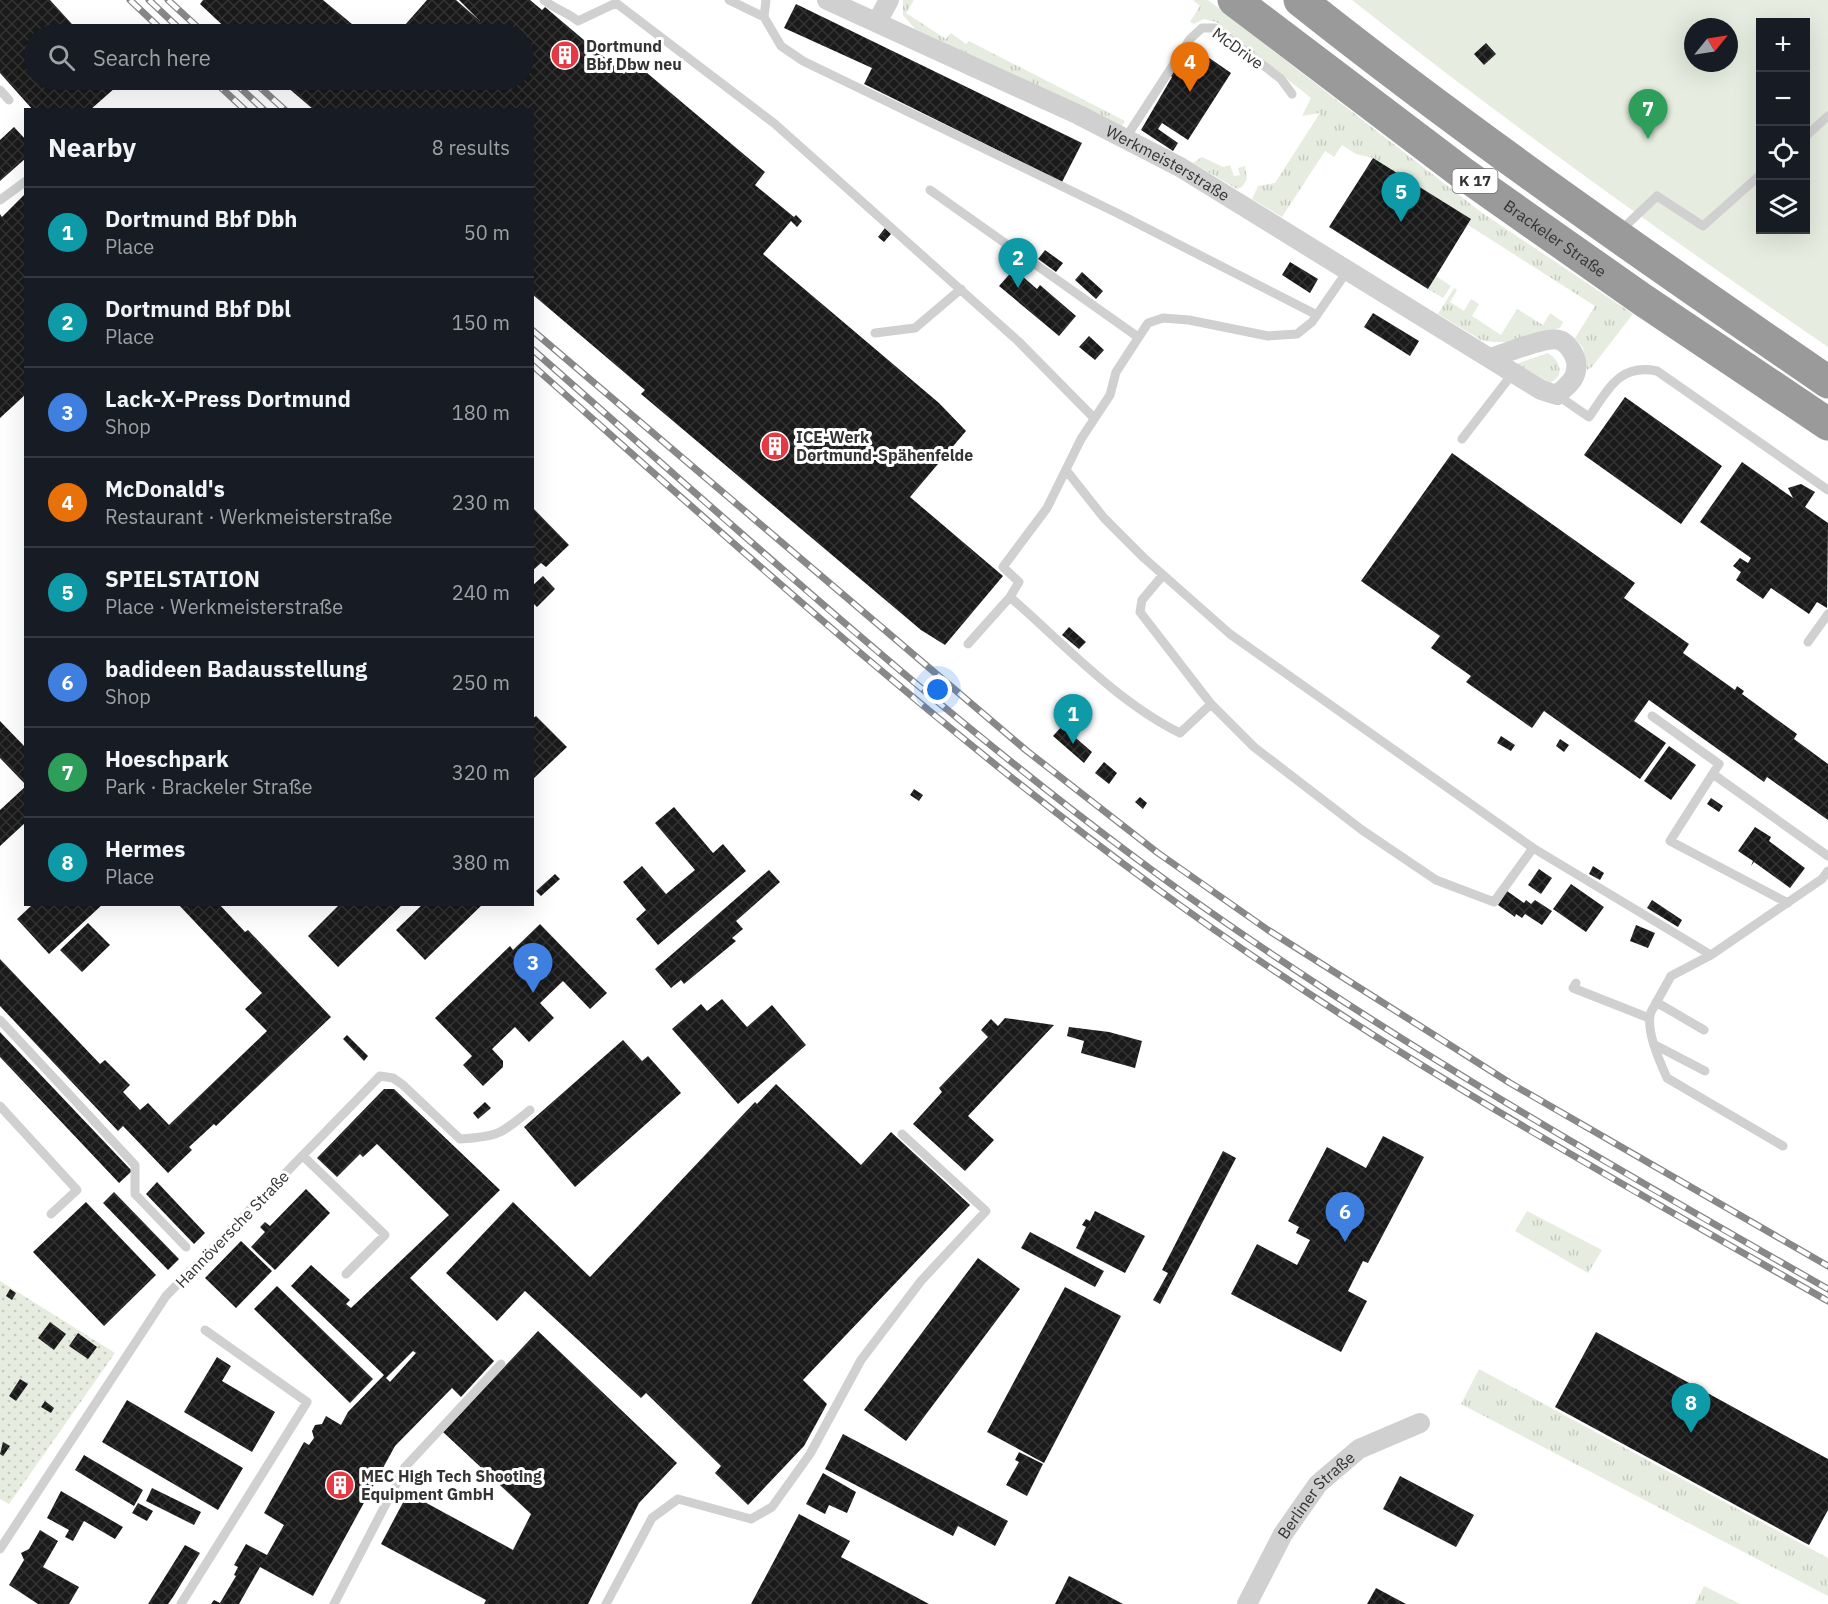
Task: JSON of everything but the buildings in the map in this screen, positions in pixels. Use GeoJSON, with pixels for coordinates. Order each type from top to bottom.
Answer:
{"type":"FeatureCollection","features":[{"type":"Feature","properties":{"kind":"highway","name":"Brackeler Straße"},"geometry":{"type":"LineString","coordinates":[[1234,0],[1461,172],[1643,300],[1828,424]]}},
{"type":"Feature","properties":{"kind":"highway","name":"K 17"},"geometry":{"type":"LineString","coordinates":[[1300,0],[1454,120],[1615,236],[1828,382]]}},
{"type":"Feature","properties":{"kind":"street","name":"Werkmeisterstraße"},"geometry":{"type":"LineString","coordinates":[[827,0],[1180,167],[1513,373],[1542,390],[1557,395]]}},
{"type":"Feature","properties":{"kind":"street"},"geometry":{"type":"LineString","coordinates":[[877,22],[889,0]]}},
{"type":"Feature","properties":{"kind":"street"},"geometry":{"type":"LineString","coordinates":[[1490,358],[1558,339],[1567,345],[1575,358],[1577,371],[1572,382],[1557,395]]}},
{"type":"Feature","properties":{"kind":"street","name":"Berliner Straße"},"geometry":{"type":"LineString","coordinates":[[1247,1604],[1283,1533],[1318,1484],[1359,1449],[1420,1424]]}},
{"type":"Feature","properties":{"kind":"lane"},"geometry":{"type":"LineString","coordinates":[[544,0],[551,6],[562,9],[578,21],[617,1],[775,124],[1018,340],[1094,418]]}},
{"type":"Feature","properties":{"kind":"lane"},"geometry":{"type":"LineString","coordinates":[[729,0],[764,17],[781,46],[803,61],[1128,218],[1317,315]]}},
{"type":"Feature","properties":{"kind":"lane"},"geometry":{"type":"LineString","coordinates":[[764,17],[766,0]]}},
{"type":"Feature","properties":{"kind":"lane","name":"McDrive"},"geometry":{"type":"LineString","coordinates":[[1125,139],[1190,39],[1196,31],[1208,26],[1222,33],[1281,79],[1292,94]]}},
{"type":"Feature","properties":{"kind":"lane"},"geometry":{"type":"LineString","coordinates":[[0,90],[9,100]]}},
{"type":"Feature","properties":{"kind":"lane"},"geometry":{"type":"LineString","coordinates":[[1810,132],[1828,116]]}},
{"type":"Feature","properties":{"kind":"lane"},"geometry":{"type":"LineString","coordinates":[[1615,236],[1656,196],[1703,226],[1756,179]]}},
{"type":"Feature","properties":{"kind":"lane"},"geometry":{"type":"LineString","coordinates":[[0,200],[24,182]]}},
{"type":"Feature","properties":{"kind":"lane"},"geometry":{"type":"LineString","coordinates":[[930,190],[1138,337]]}},
{"type":"Feature","properties":{"kind":"lane"},"geometry":{"type":"LineString","coordinates":[[968,644],[1010,597],[1019,582],[1004,567],[1047,508],[1094,418],[1110,395],[1116,372],[1148,323],[1162,318],[1189,320],[1268,336],[1297,334],[1307,329],[1348,270]]}},
{"type":"Feature","properties":{"kind":"lane"},"geometry":{"type":"LineString","coordinates":[[875,333],[915,328],[961,289]]}},
{"type":"Feature","properties":{"kind":"lane"},"geometry":{"type":"LineString","coordinates":[[1557,395],[1589,417],[1615,381],[1626,372],[1641,368],[1657,371],[1828,490]]}},
{"type":"Feature","properties":{"kind":"lane"},"geometry":{"type":"LineString","coordinates":[[1462,439],[1513,373]]}},
{"type":"Feature","properties":{"kind":"lane"},"geometry":{"type":"LineString","coordinates":[[1066,470],[1104,518],[1163,575],[1230,634],[1533,848],[1711,955]]}},
{"type":"Feature","properties":{"kind":"lane"},"geometry":{"type":"LineString","coordinates":[[1163,575],[1142,600],[1140,612],[1211,704],[1254,747],[1362,830],[1436,880],[1494,902],[1533,848]]}},
{"type":"Feature","properties":{"kind":"lane"},"geometry":{"type":"LineString","coordinates":[[1010,597],[1133,704],[1165,726],[1180,733],[1211,704]]}},
{"type":"Feature","properties":{"kind":"lane"},"geometry":{"type":"LineString","coordinates":[[1808,642],[1828,614]]}},
{"type":"Feature","properties":{"kind":"lane"},"geometry":{"type":"LineString","coordinates":[[1652,716],[1719,764],[1670,841],[1788,903]]}},
{"type":"Feature","properties":{"kind":"lane"},"geometry":{"type":"LineString","coordinates":[[1717,777],[1828,856]]}},
{"type":"Feature","properties":{"kind":"lane"},"geometry":{"type":"LineString","coordinates":[[1783,1146],[1667,1078],[1655,1045],[1649,1018],[1671,976],[1711,955],[1822,879],[1828,871]]}},
{"type":"Feature","properties":{"kind":"lane"},"geometry":{"type":"LineString","coordinates":[[1576,983],[1573,988],[1649,1018]]}},
{"type":"Feature","properties":{"kind":"lane"},"geometry":{"type":"LineString","coordinates":[[1656,1002],[1704,1030]]}},
{"type":"Feature","properties":{"kind":"lane"},"geometry":{"type":"LineString","coordinates":[[0,1020],[135,1165],[135,1194],[186,1247]]}},
{"type":"Feature","properties":{"kind":"lane"},"geometry":{"type":"LineString","coordinates":[[1655,1045],[1705,1071]]}},
{"type":"Feature","properties":{"kind":"lane","name":"Hannöversche Straße"},"geometry":{"type":"LineString","coordinates":[[0,1549],[166,1296],[380,1076],[393,1078],[403,1085],[460,1139],[490,1138],[507,1129],[530,1110]]}},
{"type":"Feature","properties":{"kind":"lane"},"geometry":{"type":"LineString","coordinates":[[0,1107],[77,1190],[51,1214]]}},
{"type":"Feature","properties":{"kind":"lane"},"geometry":{"type":"LineString","coordinates":[[606,1604],[652,1518],[678,1499],[751,1519],[772,1507],[810,1454],[861,1360],[921,1281],[986,1211],[902,1134]]}},
{"type":"Feature","properties":{"kind":"lane"},"geometry":{"type":"LineString","coordinates":[[303,1156],[385,1235],[346,1274]]}},
{"type":"Feature","properties":{"kind":"lane"},"geometry":{"type":"LineString","coordinates":[[181,1604],[308,1402],[205,1330]]}},
{"type":"Feature","properties":{"kind":"lane"},"geometry":{"type":"LineString","coordinates":[[334,1604],[405,1467],[501,1364]]}},
{"type":"Feature","properties":{"kind":"green space"},"geometry":{"type":"Polygon","coordinates":[[[903,0],[914,0],[906,13],[946,39],[951,33],[966,44],[969,41],[1125,121],[1122,126],[915,29],[903,15],[903,0]]]}},
{"type":"Feature","properties":{"kind":"green space"},"geometry":{"type":"Polygon","coordinates":[[[1193,0],[1208,0],[1481,212],[1633,314],[1592,367],[1587,370],[1583,348],[1575,338],[1595,306],[1468,225],[1471,219],[1373,158],[1356,154],[1342,145],[1334,157],[1325,151],[1282,217],[1252,199],[1258,186],[1275,183],[1320,113],[1302,116],[1311,98],[1216,22],[1204,19],[1194,24],[1190,22],[1200,6],[1193,0]]]}},
{"type":"Feature","properties":{"kind":"green space"},"geometry":{"type":"Polygon","coordinates":[[[1352,0],[1828,0],[1828,347],[1587,178],[1352,0]]]}},
{"type":"Feature","properties":{"kind":"green space"},"geometry":{"type":"Polygon","coordinates":[[[1202,157],[1223,167],[1230,165],[1234,176],[1240,175],[1238,168],[1245,166],[1247,179],[1242,187],[1237,189],[1193,163],[1202,157]]]}},
{"type":"Feature","properties":{"kind":"green space"},"geometry":{"type":"Polygon","coordinates":[[[1436,276],[1451,286],[1443,298],[1428,289],[1436,276]]]}},
{"type":"Feature","properties":{"kind":"green space"},"geometry":{"type":"Polygon","coordinates":[[[1454,288],[1457,290],[1450,302],[1464,311],[1471,299],[1479,304],[1472,316],[1501,335],[1517,309],[1543,325],[1550,313],[1563,322],[1560,328],[1509,342],[1481,340],[1438,314],[1454,288]]]}},
{"type":"Feature","properties":{"kind":"green space"},"geometry":{"type":"Polygon","coordinates":[[[1548,353],[1557,361],[1560,371],[1556,379],[1545,385],[1516,364],[1548,353]]]}},
{"type":"Feature","properties":{"kind":"green space"},"geometry":{"type":"Polygon","coordinates":[[[1527,1211],[1602,1250],[1588,1273],[1515,1231],[1527,1211]]]}},
{"type":"Feature","properties":{"kind":"green space"},"geometry":{"type":"Polygon","coordinates":[[[0,1281],[115,1353],[9,1504],[0,1499],[0,1281]]]}},
{"type":"Feature","properties":{"kind":"green space"},"geometry":{"type":"Polygon","coordinates":[[[1479,1369],[1828,1558],[1828,1596],[1461,1404],[1479,1369]]]}},
{"type":"Feature","properties":{"kind":"green space"},"geometry":{"type":"Polygon","coordinates":[[[1704,1586],[1740,1604],[1695,1604],[1704,1586]]]}},
{"type":"Feature","properties":{"kind":"railway"},"geometry":{"type":"LineString","coordinates":[[130,0],[155,24]]}},
{"type":"Feature","properties":{"kind":"railway"},"geometry":{"type":"LineString","coordinates":[[149,0],[174,24]]}},
{"type":"Feature","properties":{"kind":"railway"},"geometry":{"type":"LineString","coordinates":[[168,0],[194,24]]}},
{"type":"Feature","properties":{"kind":"railway"},"geometry":{"type":"LineString","coordinates":[[224,90],[243,108]]}},
{"type":"Feature","properties":{"kind":"railway"},"geometry":{"type":"LineString","coordinates":[[243,90],[262,108]]}},
{"type":"Feature","properties":{"kind":"railway"},"geometry":{"type":"LineString","coordinates":[[263,90],[283,108]]}},
{"type":"Feature","properties":{"kind":"railway"},"geometry":{"type":"LineString","coordinates":[[534,332],[1027,751],[1158,853],[1268,930],[1510,1083],[1828,1266]]}},
{"type":"Feature","properties":{"kind":"railway"},"geometry":{"type":"LineString","coordinates":[[534,351],[770,559],[932,697],[1097,829],[1182,892],[1339,998],[1500,1099],[1828,1289]]}},
{"type":"Feature","properties":{"kind":"railway"},"geometry":{"type":"LineString","coordinates":[[534,367],[916,700],[1075,827],[1156,888],[1237,945],[1402,1053],[1571,1154],[1828,1301]]}},
{"type":"Feature","properties":{"kind":"place","name":"Dortmund Bbf Dbw neu"},"geometry":{"type":"Point","coordinates":[565,55]}},
{"type":"Feature","properties":{"kind":"place","name":"McDonald's"},"geometry":{"type":"Point","coordinates":[1190,92]}},
{"type":"Feature","properties":{"kind":"place","name":"Hoeschpark"},"geometry":{"type":"Point","coordinates":[1648,139]}},
{"type":"Feature","properties":{"kind":"place","name":"SPIELSTATION"},"geometry":{"type":"Point","coordinates":[1401,222]}},
{"type":"Feature","properties":{"kind":"place","name":"Dortmund Bbf Dbl"},"geometry":{"type":"Point","coordinates":[1018,288]}},
{"type":"Feature","properties":{"kind":"place","name":"ICE-Werk Dortmund-Spähenfelde"},"geometry":{"type":"Point","coordinates":[775,446]}},
{"type":"Feature","properties":{"kind":"place","name":"Dortmund Bbf Dbh"},"geometry":{"type":"Point","coordinates":[1073,744]}},
{"type":"Feature","properties":{"kind":"place","name":"Lack-X-Press Dortmund"},"geometry":{"type":"Point","coordinates":[533,993]}},
{"type":"Feature","properties":{"kind":"place","name":"badideen Badausstellung"},"geometry":{"type":"Point","coordinates":[1345,1242]}},
{"type":"Feature","properties":{"kind":"place","name":"Hermes"},"geometry":{"type":"Point","coordinates":[1691,1433]}},
{"type":"Feature","properties":{"kind":"place","name":"MEC High Tech Shooting Equipment GmbH"},"geometry":{"type":"Point","coordinates":[340,1485]}}]}
